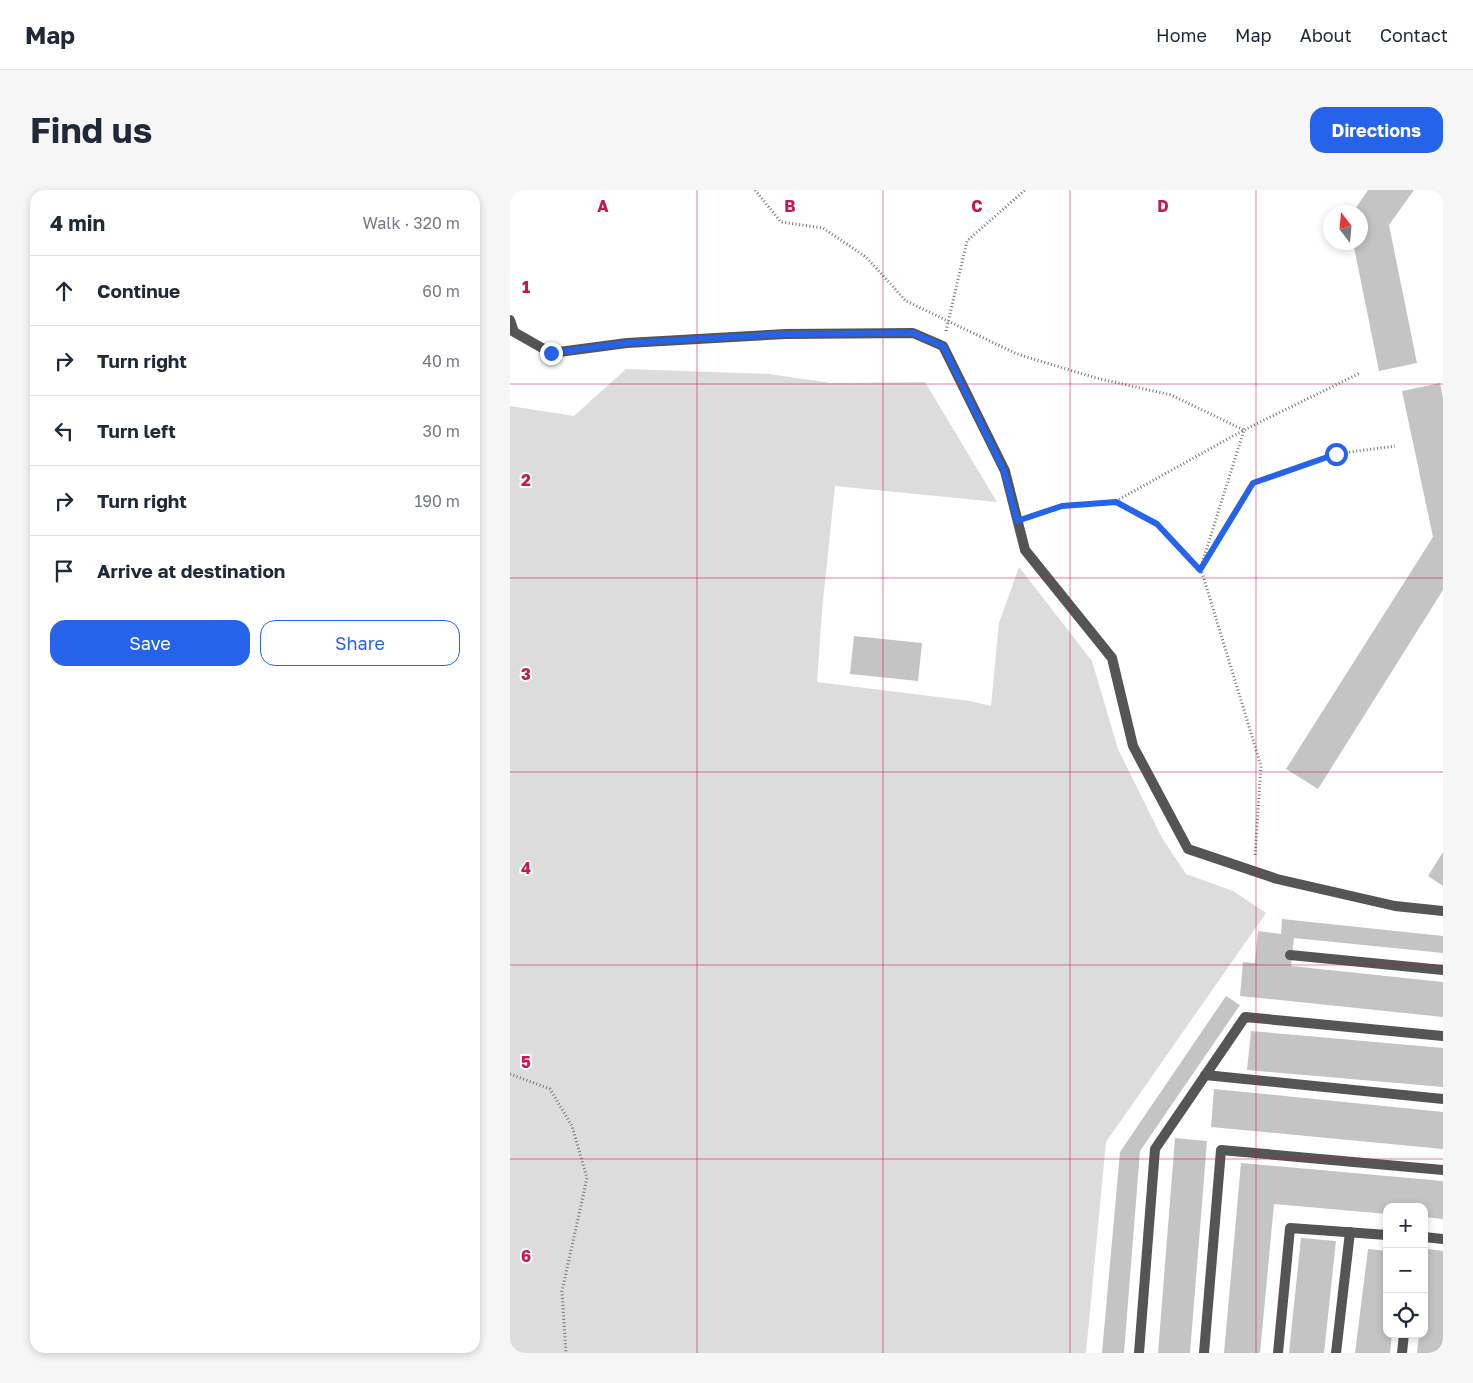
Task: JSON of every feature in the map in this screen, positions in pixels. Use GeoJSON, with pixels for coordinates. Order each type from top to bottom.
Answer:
{"type":"FeatureCollection","features":[{"type":"Feature","properties":{"kind":"street"},"geometry":{"type":"LineString","coordinates":[[510,320],[514,332],[551,353],[627,343],[786,334],[913,333],[943,346],[1004,471],[1025,550],[1112,658],[1133,746],[1188,849],[1277,879],[1395,906],[1443,911]]}},
{"type":"Feature","properties":{"kind":"street"},"geometry":{"type":"LineString","coordinates":[[1290,955],[1443,970]]}},
{"type":"Feature","properties":{"kind":"street"},"geometry":{"type":"LineString","coordinates":[[1139,1353],[1155,1149],[1245,1017],[1443,1036]]}},
{"type":"Feature","properties":{"kind":"street"},"geometry":{"type":"LineString","coordinates":[[1205,1075],[1443,1099]]}},
{"type":"Feature","properties":{"kind":"street"},"geometry":{"type":"LineString","coordinates":[[1204,1353],[1221,1150],[1443,1170]]}},
{"type":"Feature","properties":{"kind":"street"},"geometry":{"type":"LineString","coordinates":[[1278,1353],[1290,1228],[1383,1235]]}},
{"type":"Feature","properties":{"kind":"street"},"geometry":{"type":"LineString","coordinates":[[1336,1353],[1350,1232]]}},
{"type":"Feature","properties":{"kind":"street"},"geometry":{"type":"LineString","coordinates":[[1428,1237],[1443,1239]]}},
{"type":"Feature","properties":{"kind":"street"},"geometry":{"type":"LineString","coordinates":[[1402,1353],[1404,1338]]}},
{"type":"Feature","properties":{"kind":"path"},"geometry":{"type":"LineString","coordinates":[[755,190],[781,222],[823,228],[866,257],[906,301],[1017,354],[1096,378],[1171,395],[1244,430]]}},
{"type":"Feature","properties":{"kind":"path"},"geometry":{"type":"LineString","coordinates":[[943,346],[967,241],[1025,190]]}},
{"type":"Feature","properties":{"kind":"path"},"geometry":{"type":"LineString","coordinates":[[1017,521],[1062,506],[1116,502],[1244,430],[1360,373]]}},
{"type":"Feature","properties":{"kind":"path"},"geometry":{"type":"LineString","coordinates":[[1200,570],[1244,430]]}},
{"type":"Feature","properties":{"kind":"path"},"geometry":{"type":"LineString","coordinates":[[1200,570],[1253,483],[1336,454],[1395,446]]}},
{"type":"Feature","properties":{"kind":"path"},"geometry":{"type":"LineString","coordinates":[[1116,502],[1157,524],[1200,570],[1261,766],[1254,872]]}},
{"type":"Feature","properties":{"kind":"path"},"geometry":{"type":"LineString","coordinates":[[510,1074],[550,1089],[572,1126],[586,1178],[562,1291],[566,1353]]}},
{"type":"Feature","properties":{"kind":"shaded area"},"geometry":{"type":"Polygon","coordinates":[[[626,369],[769,374],[831,383],[925,382],[997,502],[835,486],[822,611],[817,682],[970,701],[991,706],[999,623],[1019,567],[1092,661],[1118,749],[1162,838],[1186,874],[1233,891],[1266,913],[1106,1142],[1086,1353],[510,1353],[510,406],[574,416],[626,369]]]}},
{"type":"Feature","properties":{"kind":"building"},"geometry":{"type":"Polygon","coordinates":[[[1368,190],[1414,190],[1389,225],[1417,363],[1379,371],[1355,250],[1368,250],[1368,205],[1358,205],[1368,190]]]}},
{"type":"Feature","properties":{"kind":"building"},"geometry":{"type":"Polygon","coordinates":[[[1440,383],[1443,398],[1443,590],[1318,789],[1286,769],[1433,537],[1402,391],[1440,383]]]}},
{"type":"Feature","properties":{"kind":"building"},"geometry":{"type":"Polygon","coordinates":[[[854,636],[922,643],[918,681],[850,674],[854,636]]]}},
{"type":"Feature","properties":{"kind":"building"},"geometry":{"type":"Polygon","coordinates":[[[1443,852],[1443,886],[1428,876],[1443,852]]]}},
{"type":"Feature","properties":{"kind":"building"},"geometry":{"type":"Polygon","coordinates":[[[1282,919],[1443,936],[1443,953],[1294,938],[1291,966],[1443,982],[1443,1017],[1240,996],[1243,962],[1255,963],[1258,931],[1281,934],[1282,919]]]}},
{"type":"Feature","properties":{"kind":"building"},"geometry":{"type":"Polygon","coordinates":[[[1226,996],[1240,1005],[1140,1151],[1124,1353],[1102,1353],[1120,1152],[1226,996]]]}},
{"type":"Feature","properties":{"kind":"building"},"geometry":{"type":"Polygon","coordinates":[[[1251,1031],[1443,1048],[1443,1087],[1247,1070],[1251,1031]]]}},
{"type":"Feature","properties":{"kind":"building"},"geometry":{"type":"Polygon","coordinates":[[[1214,1089],[1443,1112],[1443,1149],[1211,1127],[1214,1089]]]}},
{"type":"Feature","properties":{"kind":"building"},"geometry":{"type":"Polygon","coordinates":[[[1175,1138],[1207,1141],[1190,1353],[1158,1353],[1175,1138]]]}},
{"type":"Feature","properties":{"kind":"building"},"geometry":{"type":"Polygon","coordinates":[[[1241,1163],[1443,1181],[1443,1219],[1428,1217],[1428,1203],[1383,1203],[1383,1214],[1274,1204],[1260,1353],[1224,1353],[1241,1163]]]}},
{"type":"Feature","properties":{"kind":"building"},"geometry":{"type":"Polygon","coordinates":[[[1301,1238],[1336,1241],[1324,1353],[1289,1353],[1301,1238]]]}},
{"type":"Feature","properties":{"kind":"building"},"geometry":{"type":"Polygon","coordinates":[[[1368,1249],[1383,1251],[1383,1338],[1392,1338],[1390,1353],[1355,1353],[1368,1249]]]}},
{"type":"Feature","properties":{"kind":"building"},"geometry":{"type":"Polygon","coordinates":[[[1428,1249],[1443,1251],[1443,1353],[1417,1353],[1419,1338],[1428,1338],[1428,1249]]]}},
{"type":"Feature","properties":{"kind":"route"},"geometry":{"type":"LineString","coordinates":[[551,353],[627,343],[786,334],[913,333],[943,346],[1004,471],[1017,521],[1062,506],[1116,502],[1157,524],[1200,570],[1253,483],[1336,454]]}}]}
